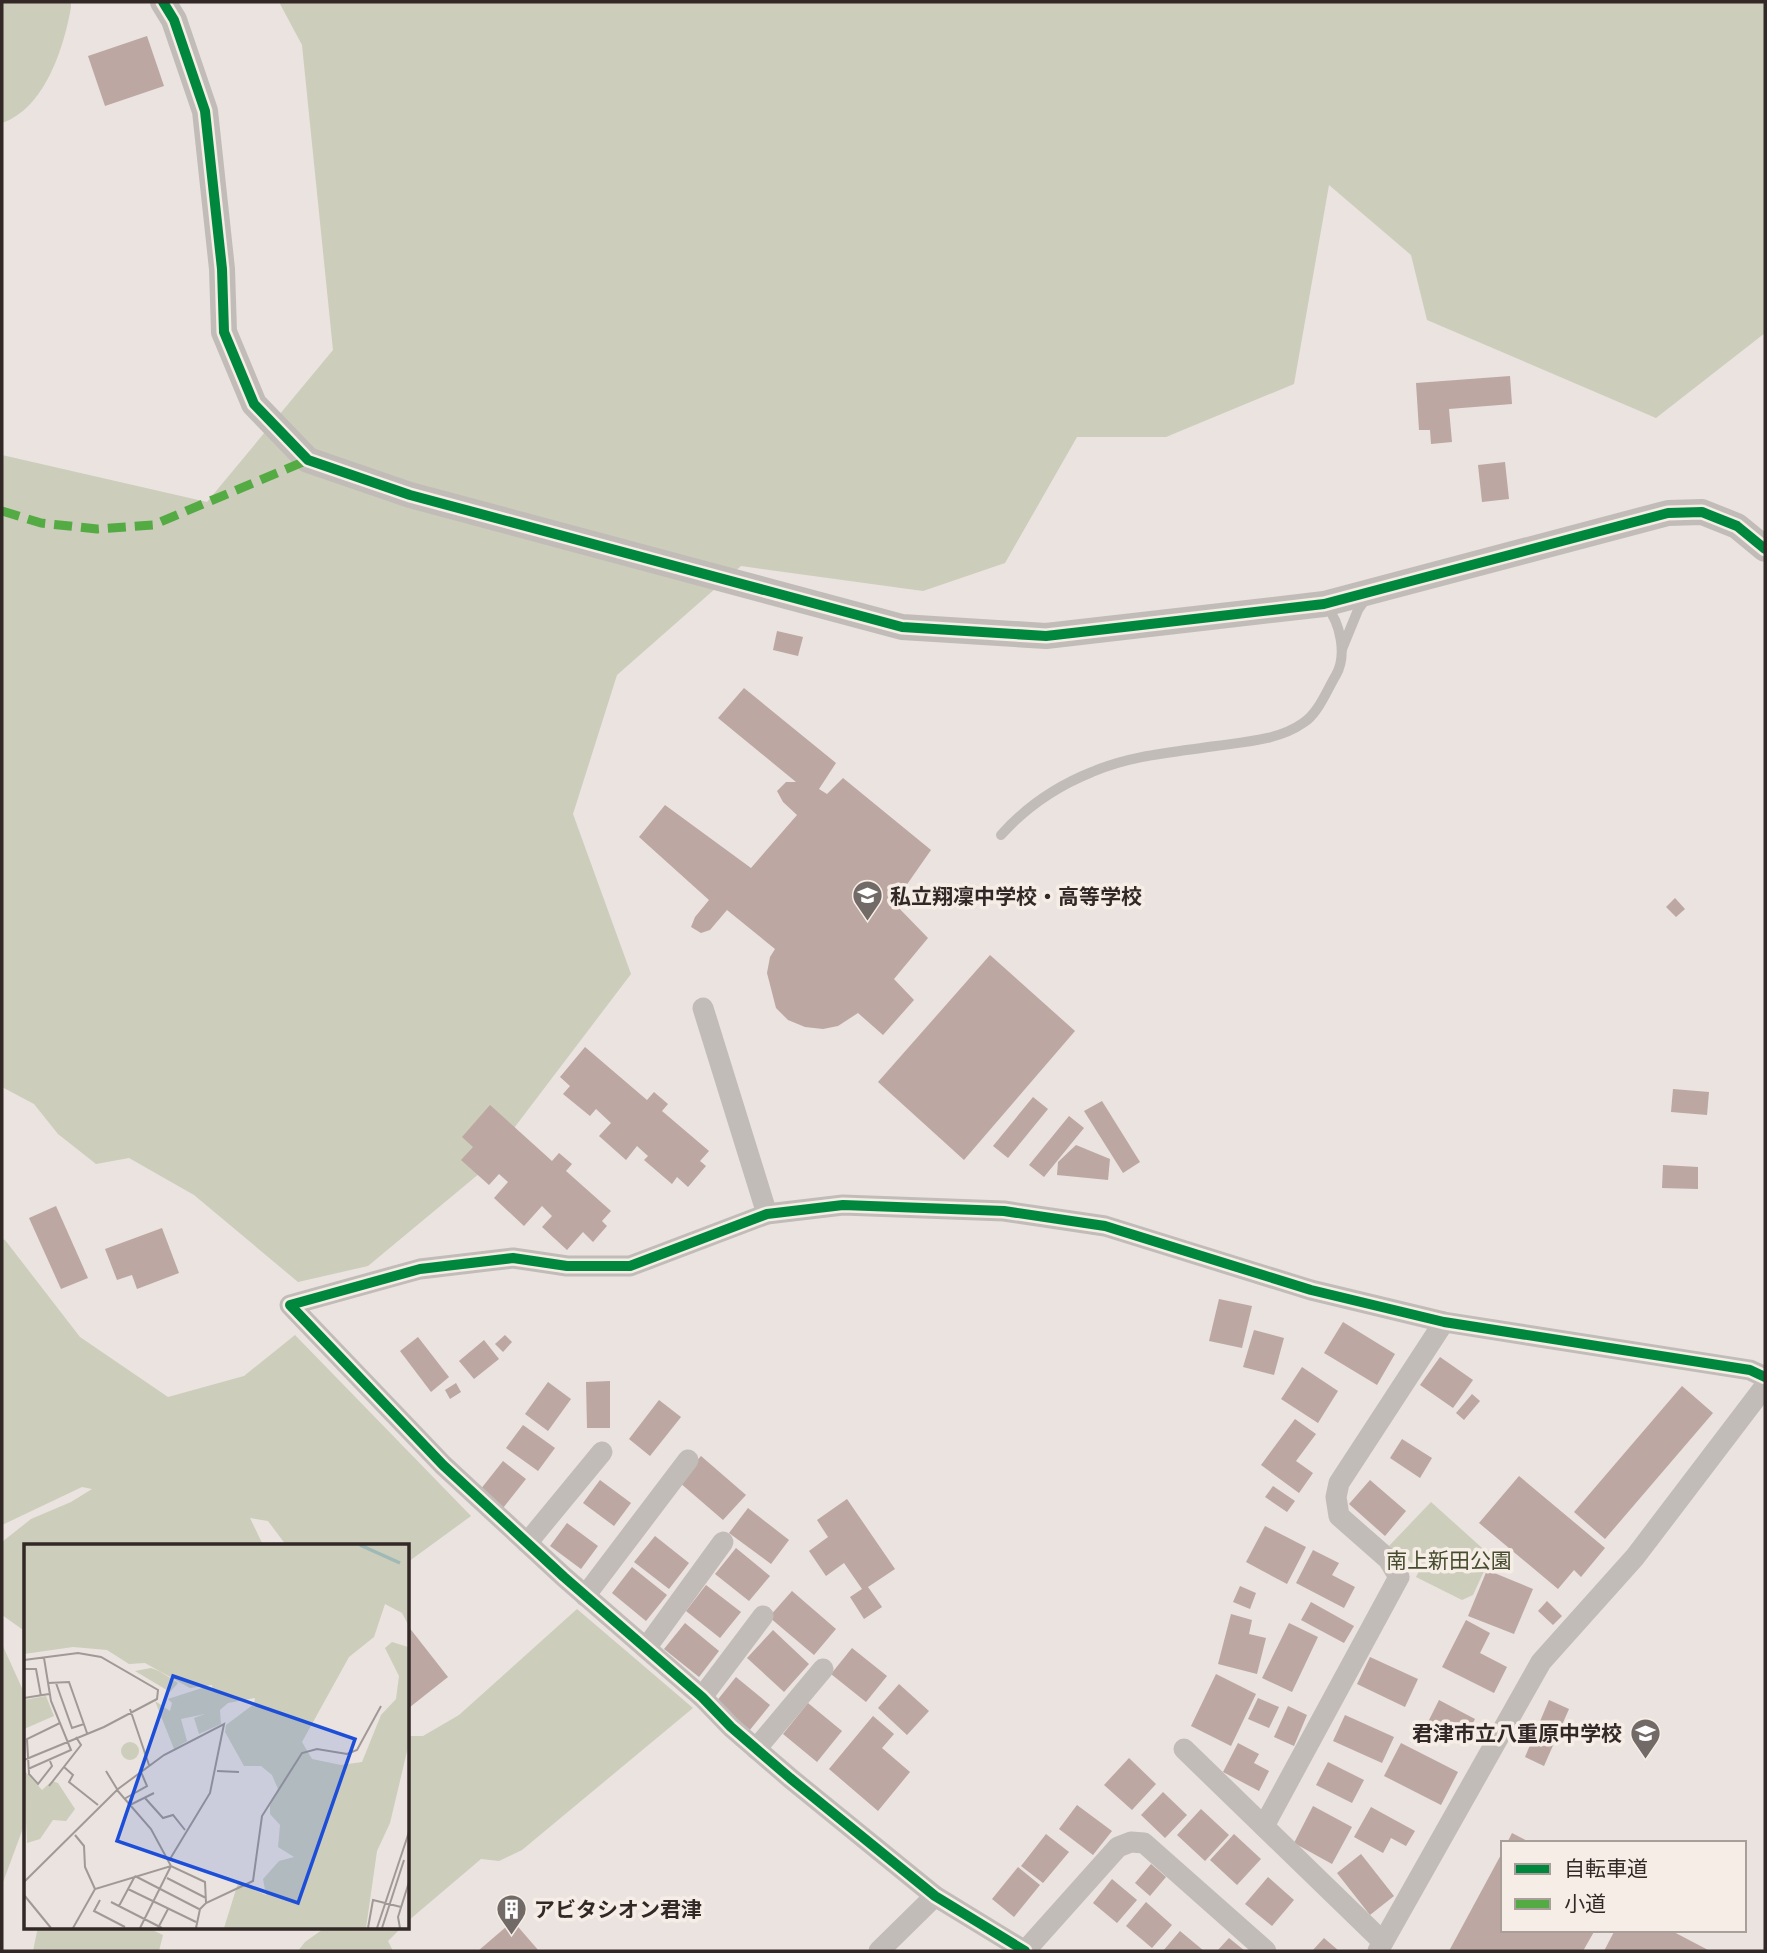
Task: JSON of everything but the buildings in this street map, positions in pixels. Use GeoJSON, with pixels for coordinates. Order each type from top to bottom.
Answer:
{"type":"FeatureCollection","features":[{"type":"Feature","properties":{"kind":"street"},"geometry":{"type":"LineString","coordinates":[[163,2],[174,20],[205,111],[222,268],[224,332],[254,404],[308,460],[410,495],[902,627],[1046,636],[1324,604],[1668,513],[1702,512],[1737,526],[1765,549]]}},
{"type":"Feature","properties":{"kind":"street"},"geometry":{"type":"LineString","coordinates":[[704,1007],[767,1214]]}},
{"type":"Feature","properties":{"kind":"street"},"geometry":{"type":"LineString","coordinates":[[1266,1951],[1144,1843],[1131,1842],[1118,1847],[1025,1951],[935,1896],[756,1749],[702,1697],[527,1543],[443,1465],[290,1305],[420,1269],[513,1258],[567,1266],[630,1266],[767,1214],[843,1205],[1004,1211],[1105,1226],[1311,1290],[1444,1322],[1750,1370],[1765,1377]]}},
{"type":"Feature","properties":{"kind":"street"},"geometry":{"type":"LineString","coordinates":[[1264,1826],[1399,1577],[1388,1559],[1339,1516],[1336,1497],[1339,1483],[1444,1322]]}},
{"type":"Feature","properties":{"kind":"street"},"geometry":{"type":"LineString","coordinates":[[1184,1748],[1381,1947],[1541,1661],[1635,1557],[1765,1386]]}},
{"type":"Feature","properties":{"kind":"street"},"geometry":{"type":"LineString","coordinates":[[527,1543],[602,1452]]}},
{"type":"Feature","properties":{"kind":"street"},"geometry":{"type":"LineString","coordinates":[[585,1596],[688,1460]]}},
{"type":"Feature","properties":{"kind":"street"},"geometry":{"type":"LineString","coordinates":[[646,1648],[723,1542]]}},
{"type":"Feature","properties":{"kind":"street"},"geometry":{"type":"LineString","coordinates":[[702,1697],[763,1616]]}},
{"type":"Feature","properties":{"kind":"street"},"geometry":{"type":"LineString","coordinates":[[756,1749],[823,1669]]}},
{"type":"Feature","properties":{"kind":"street"},"geometry":{"type":"LineString","coordinates":[[879,1951],[935,1896]]}},
{"type":"Feature","properties":{"kind":"lane"},"geometry":{"type":"LineString","coordinates":[[1340,653],[1358,610],[1370,592]]}},
{"type":"Feature","properties":{"kind":"lane"},"geometry":{"type":"LineString","coordinates":[[1001,835],[1037,802],[1092,771],[1154,754],[1282,735],[1306,722],[1341,667],[1340,636],[1333,613],[1324,604]]}},
{"type":"Feature","properties":{"kind":"green space"},"geometry":{"type":"Polygon","coordinates":[[[2,2],[71,2],[71,7],[57,57],[41,90],[17,115],[2,123],[2,2]]]}},
{"type":"Feature","properties":{"kind":"green space"},"geometry":{"type":"Polygon","coordinates":[[[279,2],[1765,2],[1765,333],[1656,418],[1427,320],[1411,255],[1329,185],[1294,384],[1166,437],[1077,437],[1005,563],[923,591],[741,566],[617,675],[573,814],[631,974],[480,1173],[368,1266],[298,1282],[194,1195],[129,1158],[96,1164],[58,1134],[34,1104],[2,1087],[2,455],[207,502],[333,350],[302,45],[279,2]]]}},
{"type":"Feature","properties":{"kind":"green space"},"geometry":{"type":"Polygon","coordinates":[[[2,1239],[80,1337],[168,1397],[244,1376],[295,1335],[471,1516],[410,1561],[410,1544],[285,1544],[268,1521],[250,1518],[263,1544],[24,1544],[24,1631],[2,1615],[2,1542],[31,1519],[71,1502],[92,1489],[82,1487],[2,1525],[2,1239]]]}},
{"type":"Feature","properties":{"kind":"green space","name":"南上新田公園"},"geometry":{"type":"Polygon","coordinates":[[[1431,1502],[1491,1556],[1473,1595],[1462,1600],[1416,1577],[1420,1569],[1389,1546],[1431,1502]]]}},
{"type":"Feature","properties":{"kind":"green space"},"geometry":{"type":"Polygon","coordinates":[[[577,1609],[693,1708],[522,1850],[499,1861],[481,1859],[410,1919],[410,1736],[423,1736],[459,1715],[577,1609]]]}},
{"type":"Feature","properties":{"kind":"green space"},"geometry":{"type":"Polygon","coordinates":[[[2,1644],[24,1693],[24,1825],[2,1885],[2,1644]]]}},
{"type":"Feature","properties":{"kind":"green space"},"geometry":{"type":"Polygon","coordinates":[[[38,1928],[148,1928],[163,1935],[159,1951],[33,1951],[38,1928]]]}},
{"type":"Feature","properties":{"kind":"green space"},"geometry":{"type":"Polygon","coordinates":[[[325,1928],[401,1928],[388,1941],[393,1951],[298,1951],[305,1942],[325,1928]]]}},
{"type":"Feature","properties":{"kind":"marked path"},"geometry":{"type":"LineString","coordinates":[[2,511],[41,523],[97,529],[153,525],[308,460]]}},
{"type":"Feature","properties":{"kind":"cycle path"},"geometry":{"type":"LineString","coordinates":[[163,2],[174,20],[205,111],[222,269],[224,332],[254,404],[308,460],[410,495],[902,627],[1046,636],[1324,604],[1668,513],[1702,512],[1737,526],[1765,549]]}},
{"type":"Feature","properties":{"kind":"cycle path"},"geometry":{"type":"LineString","coordinates":[[1025,1951],[935,1896],[731,1727],[702,1697],[564,1577],[443,1465],[290,1305],[420,1269],[513,1258],[567,1266],[630,1266],[767,1214],[843,1205],[1004,1211],[1105,1226],[1311,1290],[1444,1322],[1750,1370],[1765,1377]]}},
{"type":"Feature","properties":{"kind":"place","name":"私立翔凜中学校・高等学校"},"geometry":{"type":"Point","coordinates":[867,923]}},
{"type":"Feature","properties":{"kind":"place","name":"君津市立八重原中学校"},"geometry":{"type":"Point","coordinates":[1645,1760]}},
{"type":"Feature","properties":{"kind":"place","name":"アビタシオン君津"},"geometry":{"type":"Point","coordinates":[511,1936]}}]}
